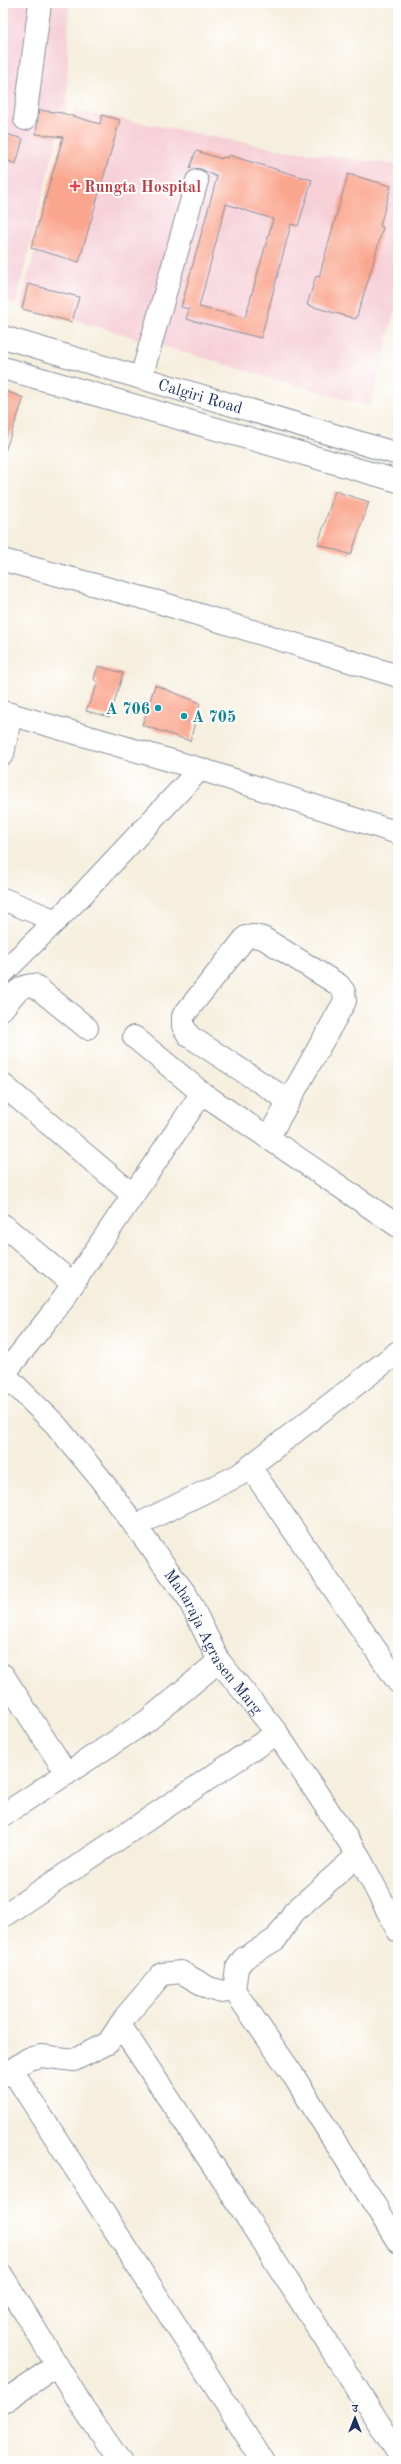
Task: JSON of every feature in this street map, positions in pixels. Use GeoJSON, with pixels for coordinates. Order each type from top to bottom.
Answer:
{"type":"FeatureCollection","features":[{"type":"Feature","properties":{"kind":"street"},"geometry":{"type":"LineString","coordinates":[[25,119],[40,3]]}},
{"type":"Feature","properties":{"kind":"street"},"geometry":{"type":"LineString","coordinates":[[141,378],[197,181]]}},
{"type":"Feature","properties":{"kind":"street","name":"Calgiri Road"},"geometry":{"type":"LineString","coordinates":[[3,337],[398,454]]}},
{"type":"Feature","properties":{"kind":"street","name":"Calgiri Road"},"geometry":{"type":"LineString","coordinates":[[3,368],[398,481]]}},
{"type":"Feature","properties":{"kind":"street"},"geometry":{"type":"LineString","coordinates":[[3,560],[158,602],[398,676]]}},
{"type":"Feature","properties":{"kind":"street"},"geometry":{"type":"LineString","coordinates":[[3,754],[7,713],[200,769],[398,833]]}},
{"type":"Feature","properties":{"kind":"street"},"geometry":{"type":"LineString","coordinates":[[3,973],[56,921],[200,769]]}},
{"type":"Feature","properties":{"kind":"street"},"geometry":{"type":"LineString","coordinates":[[3,899],[56,921]]}},
{"type":"Feature","properties":{"kind":"street"},"geometry":{"type":"LineString","coordinates":[[268,1138],[289,1101],[345,1001],[344,992],[339,986],[263,938],[254,936],[246,937],[183,1016],[183,1026],[189,1036],[289,1101]]}},
{"type":"Feature","properties":{"kind":"street"},"geometry":{"type":"LineString","coordinates":[[3,1008],[19,988],[26,985],[34,986],[87,1028]]}},
{"type":"Feature","properties":{"kind":"street"},"geometry":{"type":"LineString","coordinates":[[134,1037],[202,1093],[398,1226]]}},
{"type":"Feature","properties":{"kind":"street"},"geometry":{"type":"LineString","coordinates":[[3,1086],[133,1195]]}},
{"type":"Feature","properties":{"kind":"street"},"geometry":{"type":"LineString","coordinates":[[3,1373],[56,1309],[202,1093]]}},
{"type":"Feature","properties":{"kind":"street"},"geometry":{"type":"LineString","coordinates":[[3,1225],[73,1284]]}},
{"type":"Feature","properties":{"kind":"street"},"geometry":{"type":"LineString","coordinates":[[135,1526],[240,1475],[398,1352]]}},
{"type":"Feature","properties":{"kind":"street","name":"Maharaja Agrasen Marg"},"geometry":{"type":"LineString","coordinates":[[3,1373],[55,1424],[99,1477],[187,1596],[219,1661],[277,1733],[358,1854],[398,1931]]}},
{"type":"Feature","properties":{"kind":"street"},"geometry":{"type":"LineString","coordinates":[[250,1467],[398,1682]]}},
{"type":"Feature","properties":{"kind":"street"},"geometry":{"type":"LineString","coordinates":[[3,1815],[146,1721],[219,1661]]}},
{"type":"Feature","properties":{"kind":"street"},"geometry":{"type":"LineString","coordinates":[[3,1675],[67,1774]]}},
{"type":"Feature","properties":{"kind":"street"},"geometry":{"type":"LineString","coordinates":[[3,1916],[277,1733]]}},
{"type":"Feature","properties":{"kind":"street"},"geometry":{"type":"LineString","coordinates":[[358,1854],[294,1912],[276,1939],[243,1959],[237,1968],[234,1990],[293,2075],[398,2242]]}},
{"type":"Feature","properties":{"kind":"street"},"geometry":{"type":"LineString","coordinates":[[234,1990],[222,1992],[209,1988],[181,1972],[162,1974],[108,2043],[74,2060],[41,2056],[28,2059],[7,2073],[263,2461]]}},
{"type":"Feature","properties":{"kind":"street"},"geometry":{"type":"LineString","coordinates":[[120,2026],[230,2190],[398,2453]]}},
{"type":"Feature","properties":{"kind":"street"},"geometry":{"type":"LineString","coordinates":[[3,2277],[116,2460]]}},
{"type":"Feature","properties":{"kind":"street"},"geometry":{"type":"LineString","coordinates":[[3,2402],[57,2366]]}},
{"type":"Feature","properties":{"kind":"shaded area"},"geometry":{"type":"Polygon","coordinates":[[[3,3],[69,3],[67,106],[43,192],[16,303],[3,299],[3,3]]]}},
{"type":"Feature","properties":{"kind":"shaded area"},"geometry":{"type":"Polygon","coordinates":[[[75,110],[278,149],[398,165],[398,298],[370,407],[20,304],[75,110]]]}},
{"type":"Feature","properties":{"kind":"building","name":"Rungta Hospital"},"geometry":{"type":"Polygon","coordinates":[[[39,110],[62,113],[100,124],[102,115],[120,120],[79,262],[31,248],[63,137],[36,134],[39,110]]]}},
{"type":"Feature","properties":{"kind":"building"},"geometry":{"type":"Polygon","coordinates":[[[3,133],[23,139],[16,164],[3,159],[3,133]]]}},
{"type":"Feature","properties":{"kind":"building"},"geometry":{"type":"Polygon","coordinates":[[[196,151],[222,159],[222,157],[228,158],[228,155],[312,180],[298,226],[291,224],[261,338],[186,319],[189,309],[181,307],[217,177],[201,169],[190,168],[196,151]],[[226,204],[199,307],[245,318],[273,219],[226,204]]]}},
{"type":"Feature","properties":{"kind":"building"},"geometry":{"type":"Polygon","coordinates":[[[348,174],[391,186],[380,226],[383,227],[356,319],[307,305],[316,276],[319,277],[348,174]]]}},
{"type":"Feature","properties":{"kind":"building"},"geometry":{"type":"Polygon","coordinates":[[[28,284],[79,297],[72,322],[22,309],[28,284]]]}},
{"type":"Feature","properties":{"kind":"building"},"geometry":{"type":"Polygon","coordinates":[[[3,390],[24,398],[5,451],[3,450],[3,390]]]}},
{"type":"Feature","properties":{"kind":"building"},"geometry":{"type":"Polygon","coordinates":[[[335,491],[369,502],[351,555],[318,544],[335,491]]]}},
{"type":"Feature","properties":{"kind":"building"},"geometry":{"type":"Polygon","coordinates":[[[98,666],[123,673],[110,717],[86,711],[98,683],[94,679],[98,666]]]}},
{"type":"Feature","properties":{"kind":"building"},"geometry":{"type":"Polygon","coordinates":[[[155,685],[200,703],[190,741],[142,725],[155,685]]]}},
{"type":"Feature","properties":{"kind":"place","name":"Rungta Hospital"},"geometry":{"type":"Point","coordinates":[75,186]}},
{"type":"Feature","properties":{"kind":"place","name":"A 706"},"geometry":{"type":"Point","coordinates":[158,708]}},
{"type":"Feature","properties":{"kind":"place","name":"A 705"},"geometry":{"type":"Point","coordinates":[184,716]}}]}
